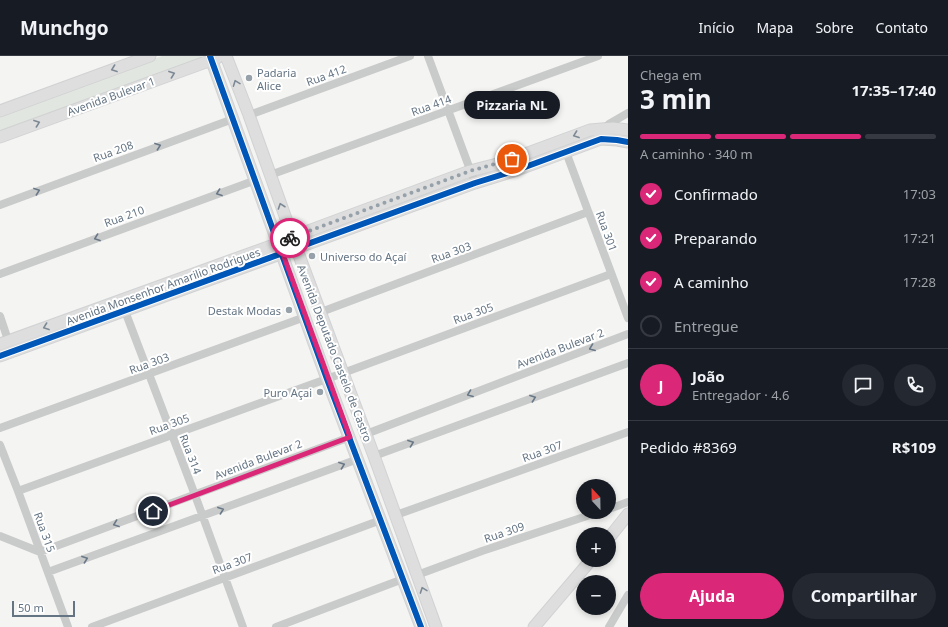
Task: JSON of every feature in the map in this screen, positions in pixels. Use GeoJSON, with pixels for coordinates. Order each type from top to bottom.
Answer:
{"type":"FeatureCollection","features":[{"type":"Feature","properties":{"kind":"street"},"geometry":{"type":"LineString","coordinates":[[0,111],[150,56]]}},
{"type":"Feature","properties":{"kind":"street","name":"Avenida Bulevar 1"},"geometry":{"type":"LineString","coordinates":[[0,137],[210,58],[222,56]]}},
{"type":"Feature","properties":{"kind":"street","name":"Avenida Deputado Castelo de Castro"},"geometry":{"type":"LineString","coordinates":[[226,56],[249,115],[296,248],[396,515],[436,627]]}},
{"type":"Feature","properties":{"kind":"street","name":"Rua 412"},"geometry":{"type":"LineString","coordinates":[[249,115],[410,56]]}},
{"type":"Feature","properties":{"kind":"street"},"geometry":{"type":"LineString","coordinates":[[428,56],[475,183]]}},
{"type":"Feature","properties":{"kind":"street","name":"Rua 414"},"geometry":{"type":"LineString","coordinates":[[270,175],[598,56]]}},
{"type":"Feature","properties":{"kind":"street","name":"Avenida Deputado Castelo de Castro"},"geometry":{"type":"LineString","coordinates":[[210,58],[281,248],[305,318],[421,627]]}},
{"type":"Feature","properties":{"kind":"street","name":"Avenida Monsenhor Amarilio Rodrigues"},"geometry":{"type":"LineString","coordinates":[[604,128],[628,113]]}},
{"type":"Feature","properties":{"kind":"street","name":"Rua 208"},"geometry":{"type":"LineString","coordinates":[[0,205],[233,118]]}},
{"type":"Feature","properties":{"kind":"street"},"geometry":{"type":"LineString","coordinates":[[601,139],[604,128]]}},
{"type":"Feature","properties":{"kind":"street","name":"Avenida Monsenhor Amarilio Rodrigues"},"geometry":{"type":"LineString","coordinates":[[0,356],[125,311],[281,248],[292,237],[470,171],[501,163],[590,130],[621,128],[628,130]]}},
{"type":"Feature","properties":{"kind":"street","name":"Avenida Monsenhor Amarilio Rodrigues"},"geometry":{"type":"LineString","coordinates":[[4,342],[281,248],[296,248],[601,139],[628,142]]}},
{"type":"Feature","properties":{"kind":"street","name":"Rua 301"},"geometry":{"type":"LineString","coordinates":[[566,152],[628,318]]}},
{"type":"Feature","properties":{"kind":"street","name":"Rua 210"},"geometry":{"type":"LineString","coordinates":[[0,274],[256,180]]}},
{"type":"Feature","properties":{"kind":"street"},"geometry":{"type":"LineString","coordinates":[[364,210],[368,222]]}},
{"type":"Feature","properties":{"kind":"street","name":"Rua 303"},"geometry":{"type":"LineString","coordinates":[[321,312],[588,212]]}},
{"type":"Feature","properties":{"kind":"street","name":"Rua 305"},"geometry":{"type":"LineString","coordinates":[[18,491],[343,374],[611,274]]}},
{"type":"Feature","properties":{"kind":"street","name":"Rua 314"},"geometry":{"type":"LineString","coordinates":[[125,311],[150,374],[243,627]]}},
{"type":"Feature","properties":{"kind":"street"},"geometry":{"type":"LineString","coordinates":[[0,316],[4,342],[12,352]]}},
{"type":"Feature","properties":{"kind":"street","name":"Rua 303"},"geometry":{"type":"LineString","coordinates":[[0,428],[305,318]]}},
{"type":"Feature","properties":{"kind":"street","name":"Avenida Bulevar 2"},"geometry":{"type":"LineString","coordinates":[[366,434],[628,334]]}},
{"type":"Feature","properties":{"kind":"street"},"geometry":{"type":"LineString","coordinates":[[374,456],[628,363]]}},
{"type":"Feature","properties":{"kind":"street","name":"Rua 307"},"geometry":{"type":"LineString","coordinates":[[396,515],[628,432]]}},
{"type":"Feature","properties":{"kind":"street","name":"Avenida Bulevar 2"},"geometry":{"type":"LineString","coordinates":[[40,552],[350,437]]}},
{"type":"Feature","properties":{"kind":"street","name":"Rua 315"},"geometry":{"type":"LineString","coordinates":[[0,446],[68,627]]}},
{"type":"Feature","properties":{"kind":"street"},"geometry":{"type":"LineString","coordinates":[[48,572],[358,459]]}},
{"type":"Feature","properties":{"kind":"street"},"geometry":{"type":"LineString","coordinates":[[616,506],[628,502]]}},
{"type":"Feature","properties":{"kind":"street"},"geometry":{"type":"LineString","coordinates":[[616,529],[628,514]]}},
{"type":"Feature","properties":{"kind":"street","name":"Rua 309"},"geometry":{"type":"LineString","coordinates":[[417,575],[482,551],[578,519]]}},
{"type":"Feature","properties":{"kind":"street","name":"Rua 307"},"geometry":{"type":"LineString","coordinates":[[92,627],[381,520]]}},
{"type":"Feature","properties":{"kind":"street"},"geometry":{"type":"LineString","coordinates":[[0,536],[40,552]]}},
{"type":"Feature","properties":{"kind":"street"},"geometry":{"type":"LineString","coordinates":[[534,627],[585,567]]}},
{"type":"Feature","properties":{"kind":"street"},"geometry":{"type":"LineString","coordinates":[[276,627],[403,579]]}},
{"type":"Feature","properties":{"kind":"street"},"geometry":{"type":"LineString","coordinates":[[609,627],[628,595]]}},
{"type":"Feature","properties":{"kind":"shaded area"},"geometry":{"type":"Polygon","coordinates":[[[162,56],[205,56],[206,58],[0,133],[0,115],[162,56]]]}},
{"type":"Feature","properties":{"kind":"cycle path"},"geometry":{"type":"LineString","coordinates":[[210,56],[327,379],[421,627]]}},
{"type":"Feature","properties":{"kind":"cycle path"},"geometry":{"type":"LineString","coordinates":[[0,356],[475,183],[517,170],[601,139],[628,142]]}},
{"type":"Feature","properties":{"kind":"way so far"},"geometry":{"type":"LineString","coordinates":[[290,238],[470,171],[512,159]]}},
{"type":"Feature","properties":{"kind":"place","name":"Padaria Alice"},"geometry":{"type":"Point","coordinates":[249,78]}},
{"type":"Feature","properties":{"kind":"place","name":"Pizzaria NL"},"geometry":{"type":"Point","coordinates":[512,159]}},
{"type":"Feature","properties":{"kind":"place","name":"Universo do Açaí"},"geometry":{"type":"Point","coordinates":[312,256]}},
{"type":"Feature","properties":{"kind":"place","name":"Destak Modas"},"geometry":{"type":"Point","coordinates":[289,310]}},
{"type":"Feature","properties":{"kind":"place","name":"Puro Açai"},"geometry":{"type":"Point","coordinates":[320,392]}},
{"type":"Feature","properties":{"kind":"route"},"geometry":{"type":"LineString","coordinates":[[153,511],[350,437],[279,243],[290,238]]}}]}
